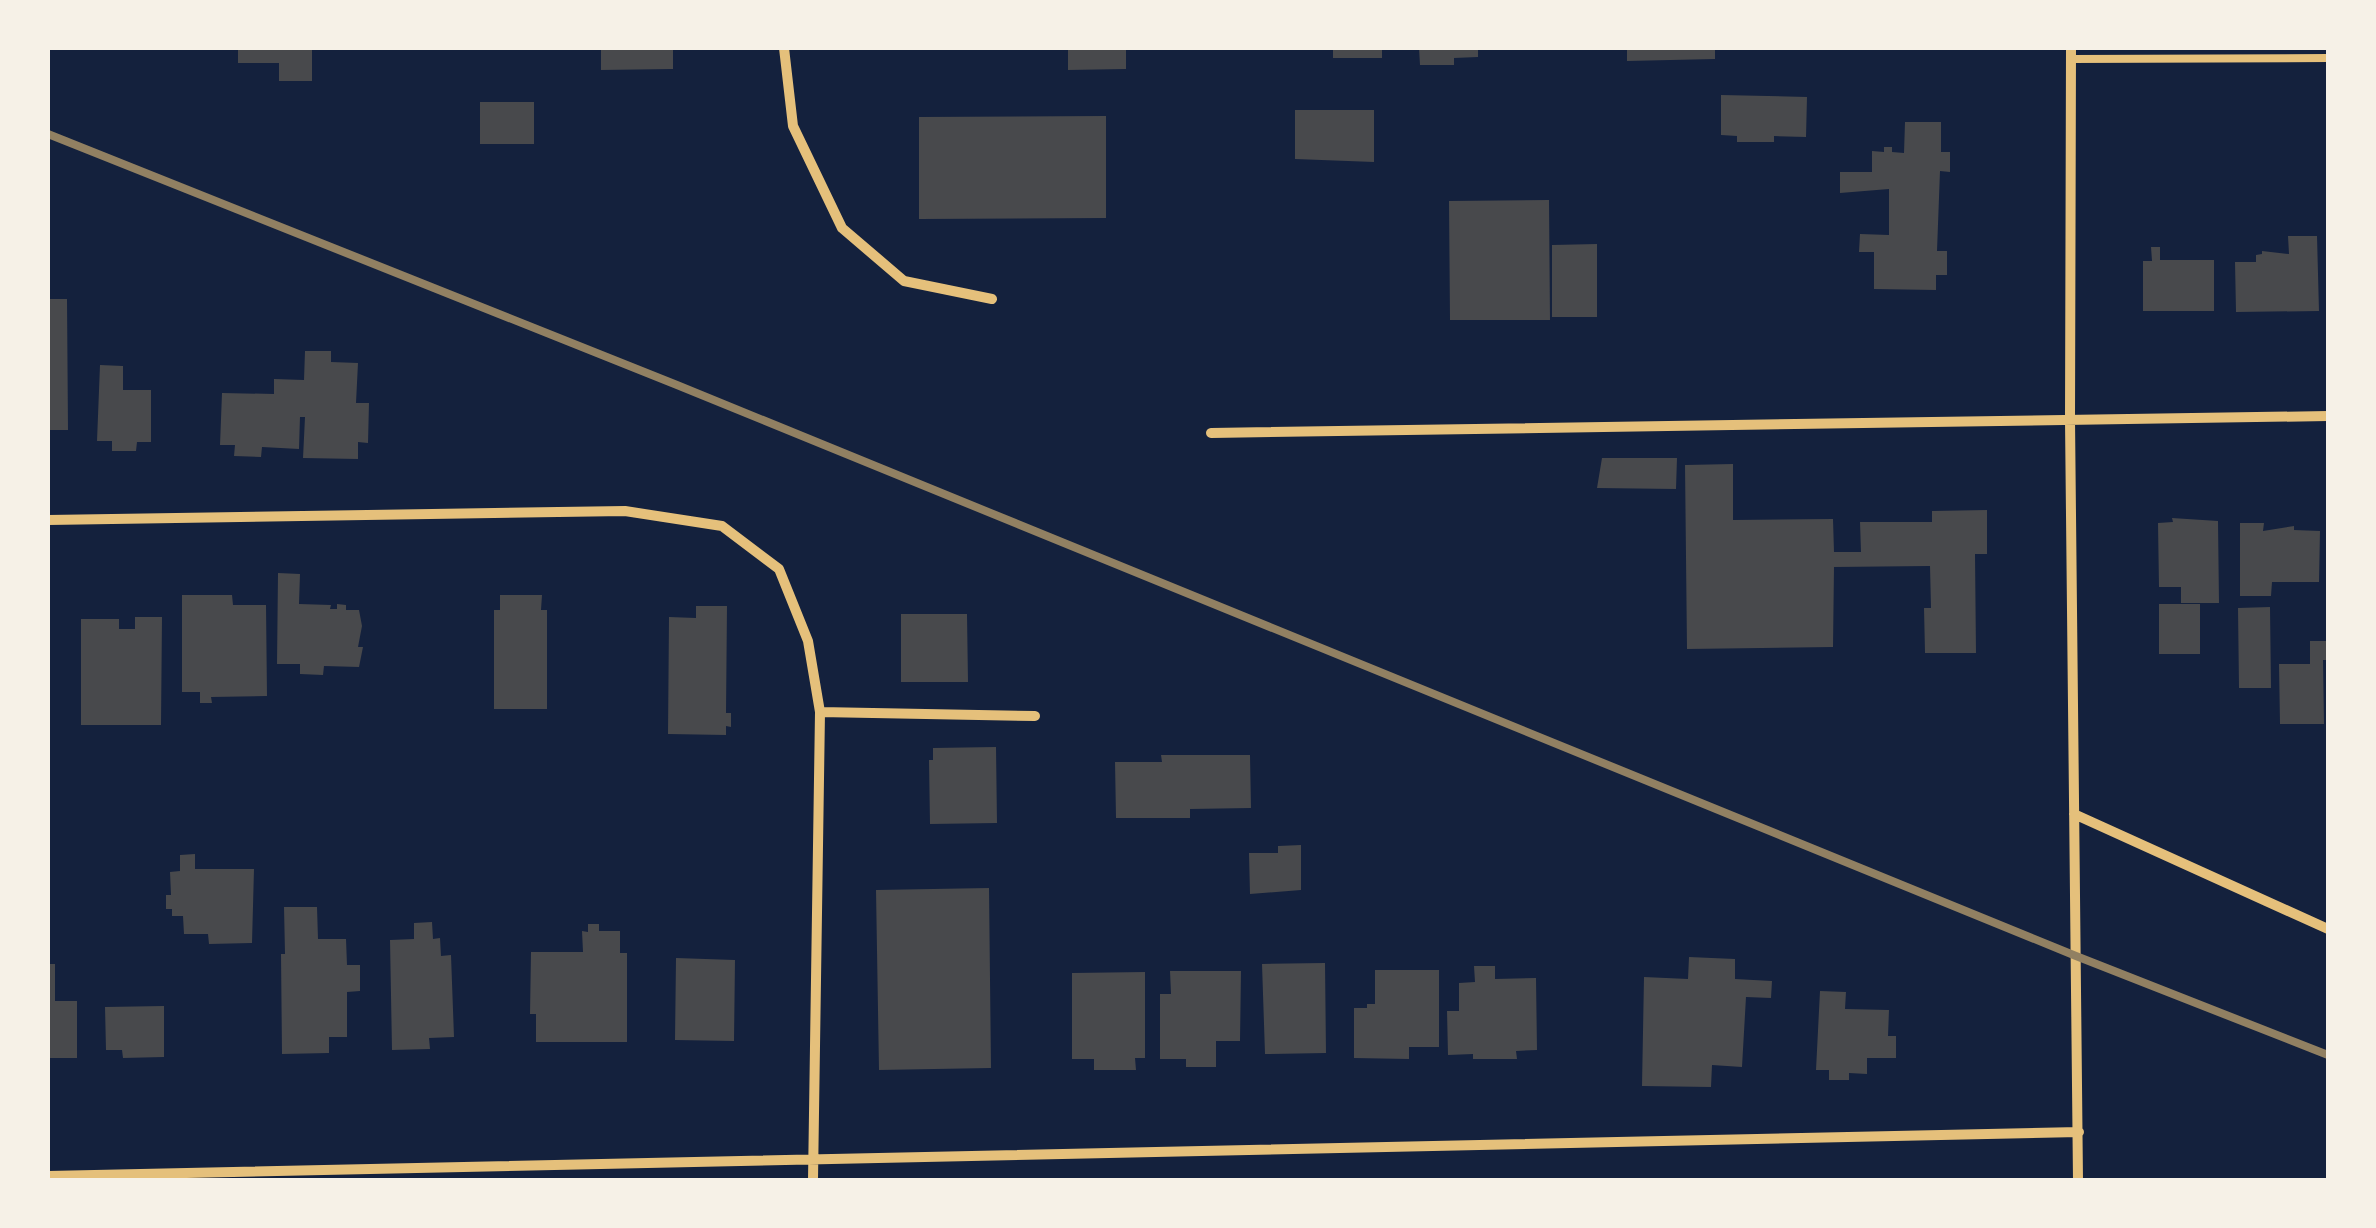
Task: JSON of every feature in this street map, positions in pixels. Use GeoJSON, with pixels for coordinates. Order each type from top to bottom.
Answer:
{"type":"FeatureCollection","features":[{"type":"Feature","properties":{"kind":"street"},"geometry":{"type":"LineString","coordinates":[[784,48],[793,126],[842,228],[904,280],[992,300]]}},
{"type":"Feature","properties":{"kind":"street"},"geometry":{"type":"LineString","coordinates":[[2071,53],[2070,420],[2078,1180]]}},
{"type":"Feature","properties":{"kind":"street"},"geometry":{"type":"LineString","coordinates":[[1211,433],[2328,416]]}},
{"type":"Feature","properties":{"kind":"street"},"geometry":{"type":"LineString","coordinates":[[48,520],[626,511],[722,526],[779,570],[808,641],[820,712],[813,1180]]}},
{"type":"Feature","properties":{"kind":"street"},"geometry":{"type":"LineString","coordinates":[[820,712],[1035,716]]}},
{"type":"Feature","properties":{"kind":"street"},"geometry":{"type":"LineString","coordinates":[[2074,814],[2328,929]]}},
{"type":"Feature","properties":{"kind":"street"},"geometry":{"type":"LineString","coordinates":[[48,1176],[2079,1132]]}},
{"type":"Feature","properties":{"kind":"lane"},"geometry":{"type":"LineString","coordinates":[[2071,53],[2328,58]]}},
{"type":"Feature","properties":{"kind":"building"},"geometry":{"type":"Polygon","coordinates":[[[238,48],[312,48],[312,81],[279,81],[279,63],[238,63],[238,48]]]}},
{"type":"Feature","properties":{"kind":"building"},"geometry":{"type":"Polygon","coordinates":[[[601,48],[673,48],[673,69],[601,70],[601,48]]]}},
{"type":"Feature","properties":{"kind":"building"},"geometry":{"type":"Polygon","coordinates":[[[1068,48],[1126,48],[1126,69],[1068,70],[1068,48]]]}},
{"type":"Feature","properties":{"kind":"building"},"geometry":{"type":"Polygon","coordinates":[[[1333,48],[1382,48],[1382,58],[1333,58],[1333,48]]]}},
{"type":"Feature","properties":{"kind":"building"},"geometry":{"type":"Polygon","coordinates":[[[1419,48],[1478,48],[1478,57],[1454,58],[1454,65],[1420,65],[1419,48]]]}},
{"type":"Feature","properties":{"kind":"building"},"geometry":{"type":"Polygon","coordinates":[[[1627,48],[1715,48],[1715,59],[1627,61],[1627,48]]]}},
{"type":"Feature","properties":{"kind":"building"},"geometry":{"type":"Polygon","coordinates":[[[1721,95],[1807,97],[1806,137],[1774,136],[1774,142],[1737,142],[1737,136],[1721,135],[1721,95]]]}},
{"type":"Feature","properties":{"kind":"building"},"geometry":{"type":"Polygon","coordinates":[[[480,102],[534,102],[534,144],[480,144],[480,102]]]}},
{"type":"Feature","properties":{"kind":"building"},"geometry":{"type":"Polygon","coordinates":[[[1295,110],[1374,110],[1374,162],[1295,159],[1295,110]]]}},
{"type":"Feature","properties":{"kind":"building"},"geometry":{"type":"Polygon","coordinates":[[[1106,116],[1106,218],[919,219],[919,117],[1106,116]]]}},
{"type":"Feature","properties":{"kind":"building"},"geometry":{"type":"Polygon","coordinates":[[[1905,122],[1941,122],[1941,152],[1950,152],[1950,172],[1940,171],[1937,251],[1947,251],[1947,275],[1936,275],[1936,290],[1874,289],[1874,252],[1859,252],[1860,234],[1889,235],[1889,189],[1840,193],[1840,172],[1872,172],[1872,151],[1884,152],[1884,147],[1892,147],[1892,152],[1904,153],[1905,122]]]}},
{"type":"Feature","properties":{"kind":"building"},"geometry":{"type":"Polygon","coordinates":[[[1549,200],[1550,320],[1450,320],[1449,201],[1549,200]]]}},
{"type":"Feature","properties":{"kind":"building"},"geometry":{"type":"Polygon","coordinates":[[[2288,236],[2317,236],[2319,311],[2236,312],[2235,262],[2256,262],[2256,255],[2262,251],[2289,254],[2288,236]]]}},
{"type":"Feature","properties":{"kind":"building"},"geometry":{"type":"Polygon","coordinates":[[[1597,244],[1597,317],[1552,317],[1552,245],[1597,244]]]}},
{"type":"Feature","properties":{"kind":"building"},"geometry":{"type":"Polygon","coordinates":[[[2151,247],[2160,247],[2160,260],[2214,260],[2214,311],[2143,311],[2143,261],[2152,261],[2151,247]]]}},
{"type":"Feature","properties":{"kind":"building"},"geometry":{"type":"Polygon","coordinates":[[[48,299],[67,299],[68,430],[48,430],[48,299]]]}},
{"type":"Feature","properties":{"kind":"building"},"geometry":{"type":"Polygon","coordinates":[[[305,351],[331,351],[331,362],[358,363],[356,403],[369,403],[368,443],[358,442],[358,459],[303,458],[305,417],[300,417],[299,449],[262,447],[261,457],[234,456],[235,445],[220,445],[222,393],[274,394],[274,379],[304,380],[305,351]]]}},
{"type":"Feature","properties":{"kind":"building"},"geometry":{"type":"Polygon","coordinates":[[[100,365],[123,366],[123,390],[151,390],[151,442],[137,442],[136,451],[112,451],[112,441],[97,441],[100,365]]]}},
{"type":"Feature","properties":{"kind":"building"},"geometry":{"type":"Polygon","coordinates":[[[1602,458],[1677,458],[1676,489],[1597,488],[1602,458]]]}},
{"type":"Feature","properties":{"kind":"building"},"geometry":{"type":"Polygon","coordinates":[[[1733,464],[1733,520],[1833,519],[1834,552],[1861,552],[1860,522],[1932,522],[1932,511],[1987,510],[1987,554],[1975,554],[1976,653],[1925,653],[1924,608],[1931,608],[1930,566],[1834,567],[1833,647],[1687,649],[1685,465],[1733,464]]]}},
{"type":"Feature","properties":{"kind":"building"},"geometry":{"type":"Polygon","coordinates":[[[2172,518],[2218,521],[2219,603],[2181,603],[2181,587],[2159,587],[2158,523],[2173,522],[2172,518]]]}},
{"type":"Feature","properties":{"kind":"building"},"geometry":{"type":"Polygon","coordinates":[[[2240,523],[2264,523],[2263,531],[2294,526],[2294,530],[2320,531],[2319,582],[2272,582],[2271,596],[2240,596],[2240,523]]]}},
{"type":"Feature","properties":{"kind":"building"},"geometry":{"type":"Polygon","coordinates":[[[278,573],[300,574],[299,604],[331,605],[330,609],[337,609],[337,604],[346,605],[346,610],[359,610],[362,626],[358,647],[363,647],[359,667],[324,666],[323,675],[300,674],[300,664],[277,664],[278,573]]]}},
{"type":"Feature","properties":{"kind":"building"},"geometry":{"type":"Polygon","coordinates":[[[182,595],[232,595],[233,605],[266,605],[267,696],[211,697],[212,703],[200,703],[200,692],[182,692],[182,595]]]}},
{"type":"Feature","properties":{"kind":"building"},"geometry":{"type":"Polygon","coordinates":[[[500,595],[542,595],[541,610],[547,610],[547,709],[494,709],[494,610],[500,610],[500,595]]]}},
{"type":"Feature","properties":{"kind":"building"},"geometry":{"type":"Polygon","coordinates":[[[2159,604],[2200,604],[2200,654],[2159,654],[2159,604]]]}},
{"type":"Feature","properties":{"kind":"building"},"geometry":{"type":"Polygon","coordinates":[[[696,606],[727,606],[726,713],[731,713],[731,727],[726,726],[726,735],[668,734],[669,617],[696,618],[696,606]]]}},
{"type":"Feature","properties":{"kind":"building"},"geometry":{"type":"Polygon","coordinates":[[[2270,607],[2271,688],[2239,688],[2238,608],[2270,607]]]}},
{"type":"Feature","properties":{"kind":"building"},"geometry":{"type":"Polygon","coordinates":[[[901,614],[967,614],[968,682],[901,682],[901,614]]]}},
{"type":"Feature","properties":{"kind":"building"},"geometry":{"type":"Polygon","coordinates":[[[135,617],[162,617],[161,725],[81,725],[81,619],[119,619],[119,629],[135,629],[135,617]]]}},
{"type":"Feature","properties":{"kind":"building"},"geometry":{"type":"Polygon","coordinates":[[[2310,641],[2328,641],[2328,660],[2323,660],[2324,724],[2280,724],[2279,664],[2310,664],[2310,641]]]}},
{"type":"Feature","properties":{"kind":"building"},"geometry":{"type":"Polygon","coordinates":[[[996,747],[997,823],[930,824],[929,760],[933,760],[933,748],[996,747]]]}},
{"type":"Feature","properties":{"kind":"building"},"geometry":{"type":"Polygon","coordinates":[[[1161,755],[1250,755],[1251,808],[1190,809],[1190,818],[1116,818],[1115,762],[1162,762],[1161,755]]]}},
{"type":"Feature","properties":{"kind":"building"},"geometry":{"type":"Polygon","coordinates":[[[1301,845],[1301,890],[1250,894],[1249,853],[1278,853],[1278,846],[1301,845]]]}},
{"type":"Feature","properties":{"kind":"building"},"geometry":{"type":"Polygon","coordinates":[[[195,854],[195,869],[254,869],[252,943],[209,944],[208,934],[184,934],[183,916],[172,916],[172,909],[166,909],[166,895],[171,895],[170,872],[180,871],[180,855],[195,854]]]}},
{"type":"Feature","properties":{"kind":"building"},"geometry":{"type":"Polygon","coordinates":[[[989,888],[991,1068],[879,1070],[876,890],[989,888]]]}},
{"type":"Feature","properties":{"kind":"building"},"geometry":{"type":"Polygon","coordinates":[[[284,907],[317,907],[318,939],[346,939],[347,965],[360,965],[360,991],[347,992],[347,1037],[329,1037],[329,1053],[282,1054],[284,907]]]}},
{"type":"Feature","properties":{"kind":"building"},"geometry":{"type":"Polygon","coordinates":[[[432,922],[433,939],[440,938],[441,956],[451,955],[454,1037],[429,1038],[430,1049],[392,1050],[390,940],[414,939],[414,923],[432,922]]]}},
{"type":"Feature","properties":{"kind":"building"},"geometry":{"type":"Polygon","coordinates":[[[588,924],[599,924],[599,931],[620,931],[620,953],[627,953],[627,1042],[536,1042],[536,1014],[530,1014],[531,952],[583,952],[582,931],[588,932],[588,924]]]}},
{"type":"Feature","properties":{"kind":"building"},"geometry":{"type":"Polygon","coordinates":[[[1689,957],[1735,959],[1735,979],[1772,981],[1771,998],[1746,997],[1742,1067],[1712,1065],[1711,1087],[1642,1086],[1644,977],[1688,979],[1689,957]]]}},
{"type":"Feature","properties":{"kind":"building"},"geometry":{"type":"Polygon","coordinates":[[[676,958],[735,960],[734,1041],[675,1040],[676,958]]]}},
{"type":"Feature","properties":{"kind":"building"},"geometry":{"type":"Polygon","coordinates":[[[1325,963],[1326,1053],[1265,1054],[1262,964],[1325,963]]]}},
{"type":"Feature","properties":{"kind":"building"},"geometry":{"type":"Polygon","coordinates":[[[48,964],[55,964],[55,1001],[77,1001],[77,1058],[48,1058],[48,964]]]}},
{"type":"Feature","properties":{"kind":"building"},"geometry":{"type":"Polygon","coordinates":[[[1474,966],[1495,966],[1495,979],[1536,978],[1537,1050],[1516,1051],[1517,1059],[1448,1055],[1447,1011],[1459,1011],[1459,983],[1475,982],[1474,966]]]}},
{"type":"Feature","properties":{"kind":"building"},"geometry":{"type":"Polygon","coordinates":[[[1375,970],[1439,970],[1439,1047],[1409,1047],[1409,1059],[1354,1058],[1354,1008],[1375,1004],[1375,970]]]}},
{"type":"Feature","properties":{"kind":"building"},"geometry":{"type":"Polygon","coordinates":[[[1170,971],[1241,971],[1240,1041],[1216,1041],[1216,1067],[1186,1067],[1186,1059],[1160,1059],[1160,994],[1171,994],[1170,971]]]}},
{"type":"Feature","properties":{"kind":"building"},"geometry":{"type":"Polygon","coordinates":[[[1145,972],[1145,1058],[1135,1058],[1136,1070],[1094,1070],[1094,1059],[1072,1059],[1072,973],[1145,972]]]}},
{"type":"Feature","properties":{"kind":"building"},"geometry":{"type":"Polygon","coordinates":[[[1820,991],[1846,992],[1845,1009],[1889,1010],[1888,1036],[1896,1036],[1896,1058],[1867,1058],[1867,1074],[1849,1073],[1849,1080],[1829,1080],[1829,1070],[1816,1070],[1820,991]]]}},
{"type":"Feature","properties":{"kind":"building"},"geometry":{"type":"Polygon","coordinates":[[[164,1006],[164,1057],[123,1058],[122,1050],[106,1050],[105,1007],[164,1006]]]}},
{"type":"Feature","properties":{"kind":"railway"},"geometry":{"type":"LineString","coordinates":[[48,134],[2328,1055]]}}]}
